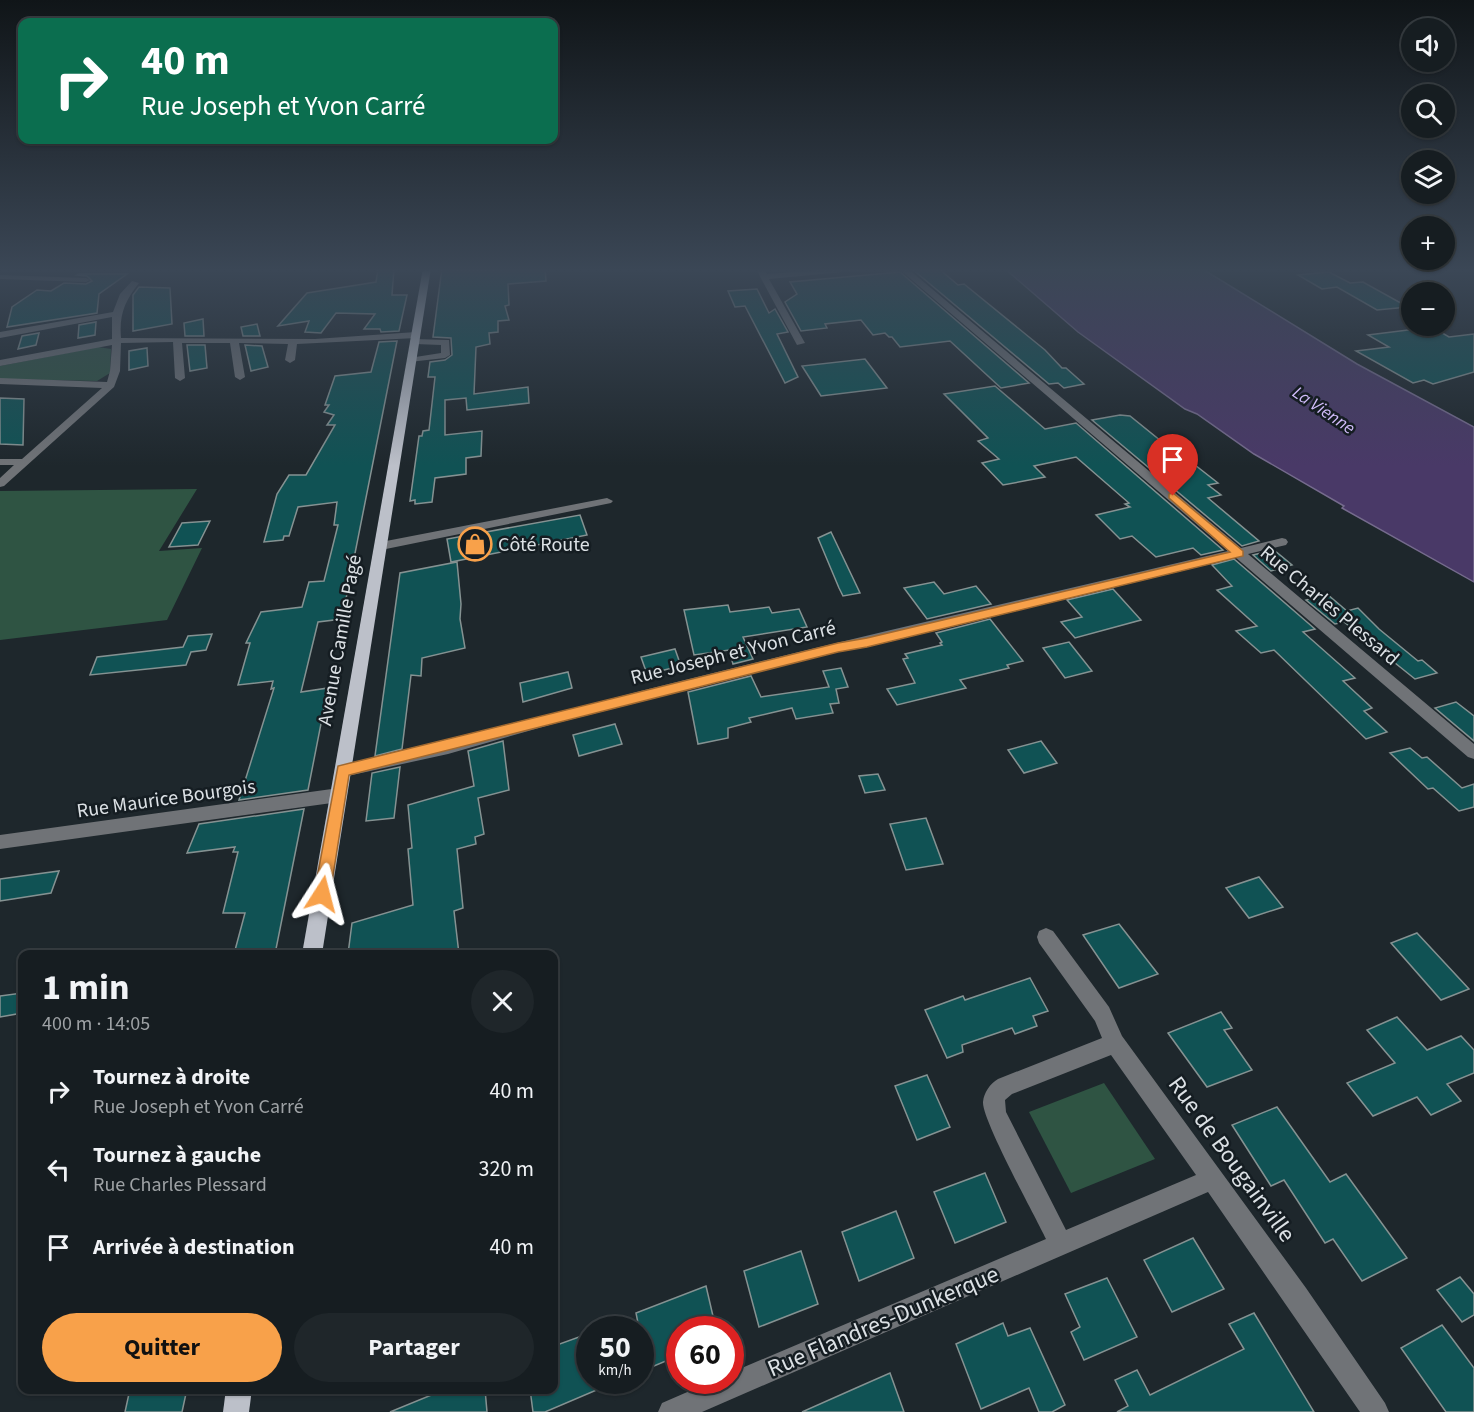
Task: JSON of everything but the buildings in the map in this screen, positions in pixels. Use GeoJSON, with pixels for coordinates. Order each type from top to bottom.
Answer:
{"type":"FeatureCollection","features":[{"type":"Feature","properties":{"kind":"main road","name":"Avenue Camille Pagé"},"geometry":{"type":"LineString","coordinates":[[313,950],[417,334]]}},
{"type":"Feature","properties":{"kind":"main road"},"geometry":{"type":"LineString","coordinates":[[236,1412],[238,1394]]}},
{"type":"Feature","properties":{"kind":"street"},"geometry":{"type":"LineString","coordinates":[[0,484],[111,385],[116,368],[117,334]]}},
{"type":"Feature","properties":{"kind":"street"},"geometry":{"type":"LineString","coordinates":[[795,334],[800,343]]}},
{"type":"Feature","properties":{"kind":"street","name":"Rue Charles Plessard"},"geometry":{"type":"LineString","coordinates":[[981,334],[1474,753]]}},
{"type":"Feature","properties":{"kind":"street"},"geometry":{"type":"LineString","coordinates":[[0,363],[117,341],[293,342],[416,338],[446,342],[445,355],[412,360]]}},
{"type":"Feature","properties":{"kind":"street"},"geometry":{"type":"LineString","coordinates":[[177,340],[180,378]]}},
{"type":"Feature","properties":{"kind":"street"},"geometry":{"type":"LineString","coordinates":[[236,341],[234,343],[240,377]]}},
{"type":"Feature","properties":{"kind":"street"},"geometry":{"type":"LineString","coordinates":[[291,360],[293,342]]}},
{"type":"Feature","properties":{"kind":"street"},"geometry":{"type":"LineString","coordinates":[[0,381],[111,385]]}},
{"type":"Feature","properties":{"kind":"street"},"geometry":{"type":"LineString","coordinates":[[0,462],[23,462]]}},
{"type":"Feature","properties":{"kind":"street"},"geometry":{"type":"LineString","coordinates":[[381,546],[607,501]]}},
{"type":"Feature","properties":{"kind":"street","name":"Rue Joseph et Yvon Carré"},"geometry":{"type":"LineString","coordinates":[[343,771],[838,647],[867,642],[1282,542]]}},
{"type":"Feature","properties":{"kind":"street","name":"Rue Maurice Bourgois"},"geometry":{"type":"LineString","coordinates":[[0,842],[339,795]]}},
{"type":"Feature","properties":{"kind":"street","name":"Rue de Bougainville"},"geometry":{"type":"LineString","coordinates":[[1046,937],[1102,1014],[1115,1043],[1376,1412]]}},
{"type":"Feature","properties":{"kind":"street"},"geometry":{"type":"LineString","coordinates":[[1061,1244],[996,1116],[993,1103],[996,1093],[1005,1086],[1115,1043]]}},
{"type":"Feature","properties":{"kind":"street","name":"Rue Flandres-Dunkerque"},"geometry":{"type":"LineString","coordinates":[[671,1412],[1212,1179]]}},
{"type":"Feature","properties":{"kind":"green space"},"geometry":{"type":"Polygon","coordinates":[[[98,347],[111,349],[110,373],[97,381],[0,379],[0,366],[98,347]]]}},
{"type":"Feature","properties":{"kind":"green space"},"geometry":{"type":"Polygon","coordinates":[[[197,489],[159,551],[202,548],[167,620],[0,640],[0,491],[197,489]]]}},
{"type":"Feature","properties":{"kind":"green space"},"geometry":{"type":"Polygon","coordinates":[[[1104,1083],[1155,1159],[1071,1193],[1029,1112],[1104,1083]]]}},
{"type":"Feature","properties":{"kind":"water","name":"La Vienne"},"geometry":{"type":"Polygon","coordinates":[[[1081,334],[1308,334],[1357,364],[1474,427],[1474,582],[1342,508],[1344,506],[1254,454],[1197,414],[1185,409],[1081,334]]]}},
{"type":"Feature","properties":{"kind":"place","name":"Côté Route"},"geometry":{"type":"Point","coordinates":[475,544]}},
{"type":"Feature","properties":{"kind":"route"},"geometry":{"type":"LineString","coordinates":[[322,894],[343,771],[838,647],[1239,553],[1173,496]]}}]}
